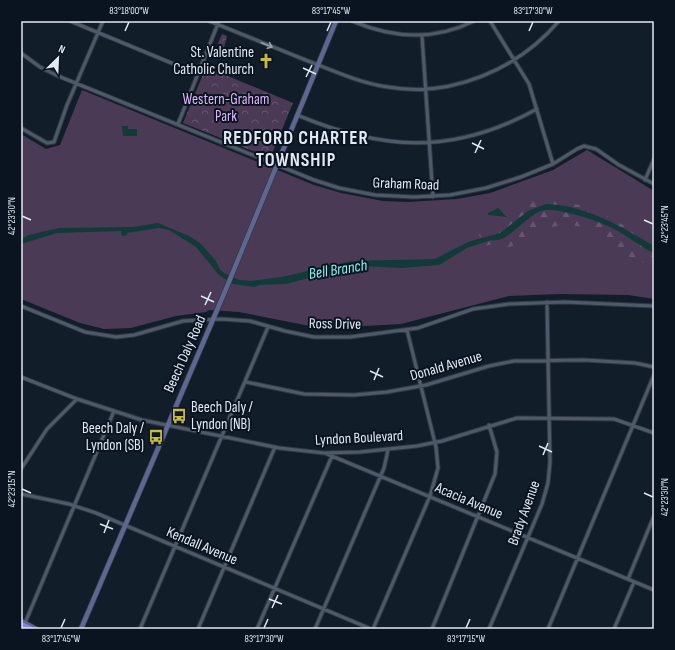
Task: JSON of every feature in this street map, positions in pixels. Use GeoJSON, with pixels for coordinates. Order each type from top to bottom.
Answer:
{"type":"FeatureCollection","features":[{"type":"Feature","properties":{"kind":"highway"},"geometry":{"type":"LineString","coordinates":[[22,623],[30,629]]}},
{"type":"Feature","properties":{"kind":"main road","name":"Beech Daly Road"},"geometry":{"type":"LineString","coordinates":[[81,629],[167,425],[213,321],[336,21]]}},
{"type":"Feature","properties":{"kind":"main road"},"geometry":{"type":"LineString","coordinates":[[22,623],[36,629]]}},
{"type":"Feature","properties":{"kind":"street"},"geometry":{"type":"LineString","coordinates":[[70,21],[198,74]]}},
{"type":"Feature","properties":{"kind":"street"},"geometry":{"type":"LineString","coordinates":[[21,128],[36,138],[52,143],[55,140],[67,105],[102,21]]}},
{"type":"Feature","properties":{"kind":"street"},"geometry":{"type":"LineString","coordinates":[[209,21],[219,23],[318,65],[379,86],[401,89],[449,86],[472,80],[497,70],[538,43],[559,21]]}},
{"type":"Feature","properties":{"kind":"street"},"geometry":{"type":"LineString","coordinates":[[352,21],[385,32],[422,36],[448,31],[474,21]]}},
{"type":"Feature","properties":{"kind":"street"},"geometry":{"type":"LineString","coordinates":[[490,21],[515,59],[529,84],[552,164]]}},
{"type":"Feature","properties":{"kind":"street"},"geometry":{"type":"LineString","coordinates":[[178,124],[219,23]]}},
{"type":"Feature","properties":{"kind":"street"},"geometry":{"type":"LineString","coordinates":[[422,36],[433,197]]}},
{"type":"Feature","properties":{"kind":"street","name":"Graham Road"},"geometry":{"type":"LineString","coordinates":[[21,53],[40,67],[77,83],[314,180],[357,192],[393,197],[433,197],[464,193],[507,182],[552,164],[579,148],[589,147],[654,184]]}},
{"type":"Feature","properties":{"kind":"street"},"geometry":{"type":"LineString","coordinates":[[297,115],[344,133],[373,140],[397,143],[461,139],[512,122],[537,109]]}},
{"type":"Feature","properties":{"kind":"street"},"geometry":{"type":"LineString","coordinates":[[645,180],[654,159]]}},
{"type":"Feature","properties":{"kind":"street","name":"Ross Drive"},"geometry":{"type":"LineString","coordinates":[[21,306],[77,330],[109,337],[129,336],[183,321],[213,321],[222,319],[242,320],[305,335],[327,337],[367,336],[407,330],[428,325],[480,308],[509,304],[547,302],[654,306]]}},
{"type":"Feature","properties":{"kind":"street","name":"Brady Avenue"},"geometry":{"type":"LineString","coordinates":[[489,629],[542,504],[548,483],[550,462],[547,302]]}},
{"type":"Feature","properties":{"kind":"street"},"geometry":{"type":"LineString","coordinates":[[140,629],[246,382],[268,326]]}},
{"type":"Feature","properties":{"kind":"street"},"geometry":{"type":"LineString","coordinates":[[372,629],[430,496],[438,468],[434,443],[407,330]]}},
{"type":"Feature","properties":{"kind":"street","name":"Donald Avenue"},"geometry":{"type":"LineString","coordinates":[[246,382],[282,390],[327,395],[366,394],[420,386],[497,364],[548,360],[642,364],[654,367]]}},
{"type":"Feature","properties":{"kind":"street"},"geometry":{"type":"LineString","coordinates":[[548,629],[654,375]]}},
{"type":"Feature","properties":{"kind":"street","name":"Lyndon Boulevard"},"geometry":{"type":"LineString","coordinates":[[21,377],[114,411],[167,425],[276,447],[324,453],[388,450],[434,443],[516,418],[609,418],[634,425],[654,433]]}},
{"type":"Feature","properties":{"kind":"street"},"geometry":{"type":"LineString","coordinates":[[21,469],[47,429],[77,398]]}},
{"type":"Feature","properties":{"kind":"street"},"geometry":{"type":"LineString","coordinates":[[22,623],[114,411]]}},
{"type":"Feature","properties":{"kind":"street"},"geometry":{"type":"LineString","coordinates":[[432,629],[492,483],[496,466],[496,448],[489,425]]}},
{"type":"Feature","properties":{"kind":"street"},"geometry":{"type":"LineString","coordinates":[[198,629],[276,447]]}},
{"type":"Feature","properties":{"kind":"street"},"geometry":{"type":"LineString","coordinates":[[315,629],[386,463],[388,450]]}},
{"type":"Feature","properties":{"kind":"street","name":"Acacia Avenue"},"geometry":{"type":"LineString","coordinates":[[324,453],[634,582]]}},
{"type":"Feature","properties":{"kind":"street"},"geometry":{"type":"LineString","coordinates":[[257,629],[332,456]]}},
{"type":"Feature","properties":{"kind":"street","name":"Kendall Avenue"},"geometry":{"type":"LineString","coordinates":[[21,494],[74,505],[372,629]]}},
{"type":"Feature","properties":{"kind":"street"},"geometry":{"type":"LineString","coordinates":[[628,579],[654,516]]}},
{"type":"Feature","properties":{"kind":"street"},"geometry":{"type":"LineString","coordinates":[[614,629],[634,582],[654,590]]}},
{"type":"Feature","properties":{"kind":"green space"},"geometry":{"type":"Polygon","coordinates":[[[222,34],[227,36],[223,52],[220,51],[218,43],[222,34]]]}},
{"type":"Feature","properties":{"kind":"green space","name":"Western-Graham Park"},"geometry":{"type":"Polygon","coordinates":[[[206,67],[293,103],[270,158],[183,123],[206,67]]]}},
{"type":"Feature","properties":{"kind":"green space"},"geometry":{"type":"Polygon","coordinates":[[[82,90],[314,185],[341,193],[383,201],[407,202],[457,199],[490,193],[553,170],[587,150],[654,191],[654,299],[628,295],[559,294],[509,296],[401,324],[347,327],[320,328],[239,312],[209,310],[206,312],[176,316],[131,328],[104,329],[80,323],[21,299],[21,134],[46,149],[60,145],[82,90]]]}},
{"type":"Feature","properties":{"kind":"green space"},"geometry":{"type":"Polygon","coordinates":[[[549,198],[584,206],[601,213],[654,242],[654,267],[630,257],[615,248],[607,237],[592,230],[578,226],[561,225],[530,232],[517,244],[504,249],[499,243],[483,246],[479,234],[497,229],[521,213],[525,206],[537,199],[549,198]]]}},
{"type":"Feature","properties":{"kind":"water"},"geometry":{"type":"Polygon","coordinates":[[[122,126],[128,126],[128,129],[137,129],[137,136],[123,136],[122,126]]]}},
{"type":"Feature","properties":{"kind":"water","name":"Bell Branch"},"geometry":{"type":"Polygon","coordinates":[[[546,204],[576,208],[602,218],[654,246],[654,253],[603,224],[577,215],[549,210],[538,212],[504,238],[491,240],[467,248],[439,265],[401,268],[360,266],[346,268],[286,284],[259,285],[254,287],[233,284],[219,275],[196,247],[169,230],[159,228],[127,233],[127,235],[122,236],[121,231],[57,233],[21,244],[21,239],[29,235],[59,228],[133,227],[158,223],[189,236],[200,243],[216,261],[220,270],[226,274],[239,280],[251,281],[282,277],[351,261],[435,259],[468,242],[500,233],[528,211],[546,204]]]}},
{"type":"Feature","properties":{"kind":"water"},"geometry":{"type":"Polygon","coordinates":[[[498,208],[507,217],[488,215],[488,213],[498,208]]]}},
{"type":"Feature","properties":{"kind":"place","name":"St. Valentine Catholic Church"},"geometry":{"type":"Point","coordinates":[266,61]}},
{"type":"Feature","properties":{"kind":"place","name":"Beech Daly / Lyndon (NB)"},"geometry":{"type":"Point","coordinates":[179,416]}},
{"type":"Feature","properties":{"kind":"place","name":"Beech Daly / Lyndon (SB)"},"geometry":{"type":"Point","coordinates":[156,437]}},
{"type":"Feature","properties":{"kind":"district","name":"REDFORD CHARTER TOWNSHIP"},"geometry":{"type":"Point","coordinates":[296,149]}}]}
